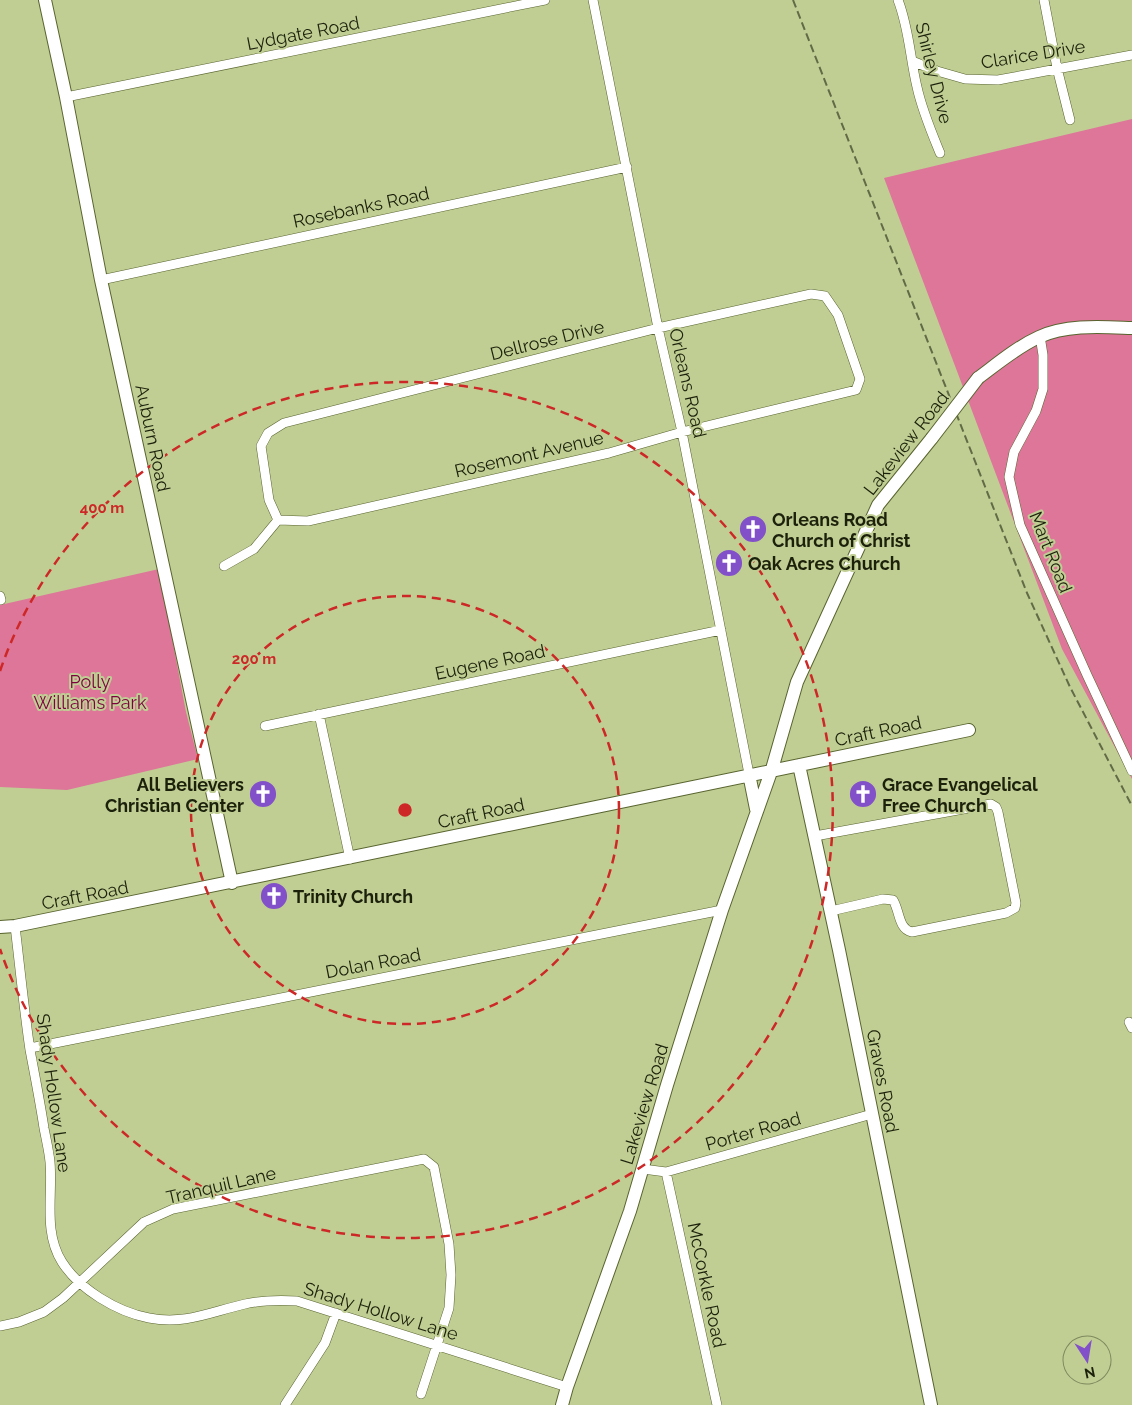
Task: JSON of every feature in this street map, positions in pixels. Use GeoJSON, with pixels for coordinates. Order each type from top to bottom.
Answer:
{"type":"FeatureCollection","features":[{"type":"Feature","properties":{"kind":"street","name":"Auburn Road"},"geometry":{"type":"LineString","coordinates":[[45,0],[66,97],[101,280],[232,883]]}},
{"type":"Feature","properties":{"kind":"street","name":"Lydgate Road"},"geometry":{"type":"LineString","coordinates":[[66,97],[546,0]]}},
{"type":"Feature","properties":{"kind":"street","name":"Orleans Road"},"geometry":{"type":"LineString","coordinates":[[594,0],[658,328],[682,432],[749,774]]}},
{"type":"Feature","properties":{"kind":"street","name":"Shirley Drive"},"geometry":{"type":"LineString","coordinates":[[898,0],[907,28],[920,100],[940,153]]}},
{"type":"Feature","properties":{"kind":"street"},"geometry":{"type":"LineString","coordinates":[[1044,0],[1057,68],[1070,120]]}},
{"type":"Feature","properties":{"kind":"street","name":"Clarice Drive"},"geometry":{"type":"LineString","coordinates":[[912,61],[965,79],[998,80],[1132,55]]}},
{"type":"Feature","properties":{"kind":"street","name":"Rosebanks Road"},"geometry":{"type":"LineString","coordinates":[[101,280],[627,167]]}},
{"type":"Feature","properties":{"kind":"street","name":"Dellrose Drive"},"geometry":{"type":"LineString","coordinates":[[278,520],[269,500],[261,446],[268,433],[284,423],[658,328],[811,294],[825,296],[838,315],[860,379],[856,390]]}},
{"type":"Feature","properties":{"kind":"street","name":"Lakeview Road"},"geometry":{"type":"LineString","coordinates":[[562,1405],[630,1211],[722,910],[772,769],[797,682],[878,505],[978,378],[1009,354],[1040,336],[1090,326],[1132,328]]}},
{"type":"Feature","properties":{"kind":"street","name":"Mart Road"},"geometry":{"type":"LineString","coordinates":[[1040,336],[1043,355],[1043,389],[1036,411],[1014,452],[1009,477],[1020,525],[1132,771]]}},
{"type":"Feature","properties":{"kind":"street","name":"Rosemont Avenue"},"geometry":{"type":"LineString","coordinates":[[278,520],[308,521],[609,453],[682,432],[856,390]]}},
{"type":"Feature","properties":{"kind":"street"},"geometry":{"type":"LineString","coordinates":[[224,566],[254,549],[278,520]]}},
{"type":"Feature","properties":{"kind":"street","name":"Eugene Road"},"geometry":{"type":"LineString","coordinates":[[265,726],[721,630]]}},
{"type":"Feature","properties":{"kind":"street"},"geometry":{"type":"LineString","coordinates":[[319,714],[350,859]]}},
{"type":"Feature","properties":{"kind":"street","name":"Craft Road"},"geometry":{"type":"LineString","coordinates":[[0,927],[15,926],[232,883],[772,769],[969,730]]}},
{"type":"Feature","properties":{"kind":"street","name":"Graves Road"},"geometry":{"type":"LineString","coordinates":[[798,765],[831,911],[931,1405]]}},
{"type":"Feature","properties":{"kind":"street"},"geometry":{"type":"LineString","coordinates":[[749,774],[757,812]]}},
{"type":"Feature","properties":{"kind":"street"},"geometry":{"type":"LineString","coordinates":[[815,836],[991,804],[996,807],[998,812],[1016,903],[1015,908],[1006,913],[912,932],[905,931],[902,927],[898,908],[893,900],[884,899],[831,911]]}},
{"type":"Feature","properties":{"kind":"street","name":"Dolan Road"},"geometry":{"type":"LineString","coordinates":[[30,1048],[722,910]]}},
{"type":"Feature","properties":{"kind":"street","name":"Shady Hollow Lane"},"geometry":{"type":"LineString","coordinates":[[15,926],[30,1048],[50,1162],[50,1218],[53,1240],[61,1261],[81,1282],[112,1306],[148,1318],[169,1321],[190,1319],[243,1304],[271,1299],[297,1300],[567,1387]]}},
{"type":"Feature","properties":{"kind":"street","name":"Porter Road"},"geometry":{"type":"LineString","coordinates":[[643,1168],[666,1172],[872,1114]]}},
{"type":"Feature","properties":{"kind":"street","name":"Tranquil Lane"},"geometry":{"type":"LineString","coordinates":[[0,1326],[19,1322],[44,1312],[81,1282],[144,1222],[173,1209],[424,1159],[434,1167],[449,1244],[451,1268],[450,1308],[437,1345]]}},
{"type":"Feature","properties":{"kind":"street","name":"McCorkle Road"},"geometry":{"type":"LineString","coordinates":[[666,1172],[717,1405]]}},
{"type":"Feature","properties":{"kind":"street"},"geometry":{"type":"LineString","coordinates":[[285,1405],[325,1343],[336,1313]]}},
{"type":"Feature","properties":{"kind":"street"},"geometry":{"type":"LineString","coordinates":[[421,1394],[437,1345]]}},
{"type":"Feature","properties":{"kind":"green space"},"geometry":{"type":"Polygon","coordinates":[[[1132,119],[1132,779],[1062,649],[884,178],[1132,119]]]}},
{"type":"Feature","properties":{"kind":"green space","name":"Polly Williams Park"},"geometry":{"type":"Polygon","coordinates":[[[159,569],[186,712],[198,759],[67,790],[0,787],[0,605],[159,569]]]}},
{"type":"Feature","properties":{"kind":"railway"},"geometry":{"type":"LineString","coordinates":[[793,0],[1027,593],[1070,687],[1132,806]]}},
{"type":"Feature","properties":{"kind":"place","name":"Orleans Road Church of Christ"},"geometry":{"type":"Point","coordinates":[753,529]}},
{"type":"Feature","properties":{"kind":"place","name":"Oak Acres Church"},"geometry":{"type":"Point","coordinates":[729,563]}},
{"type":"Feature","properties":{"kind":"place","name":"All Believers Christian Center"},"geometry":{"type":"Point","coordinates":[263,794]}},
{"type":"Feature","properties":{"kind":"place","name":"Grace Evangelical Free Church"},"geometry":{"type":"Point","coordinates":[863,794]}},
{"type":"Feature","properties":{"kind":"place","name":"Trinity Church"},"geometry":{"type":"Point","coordinates":[274,896]}}]}
